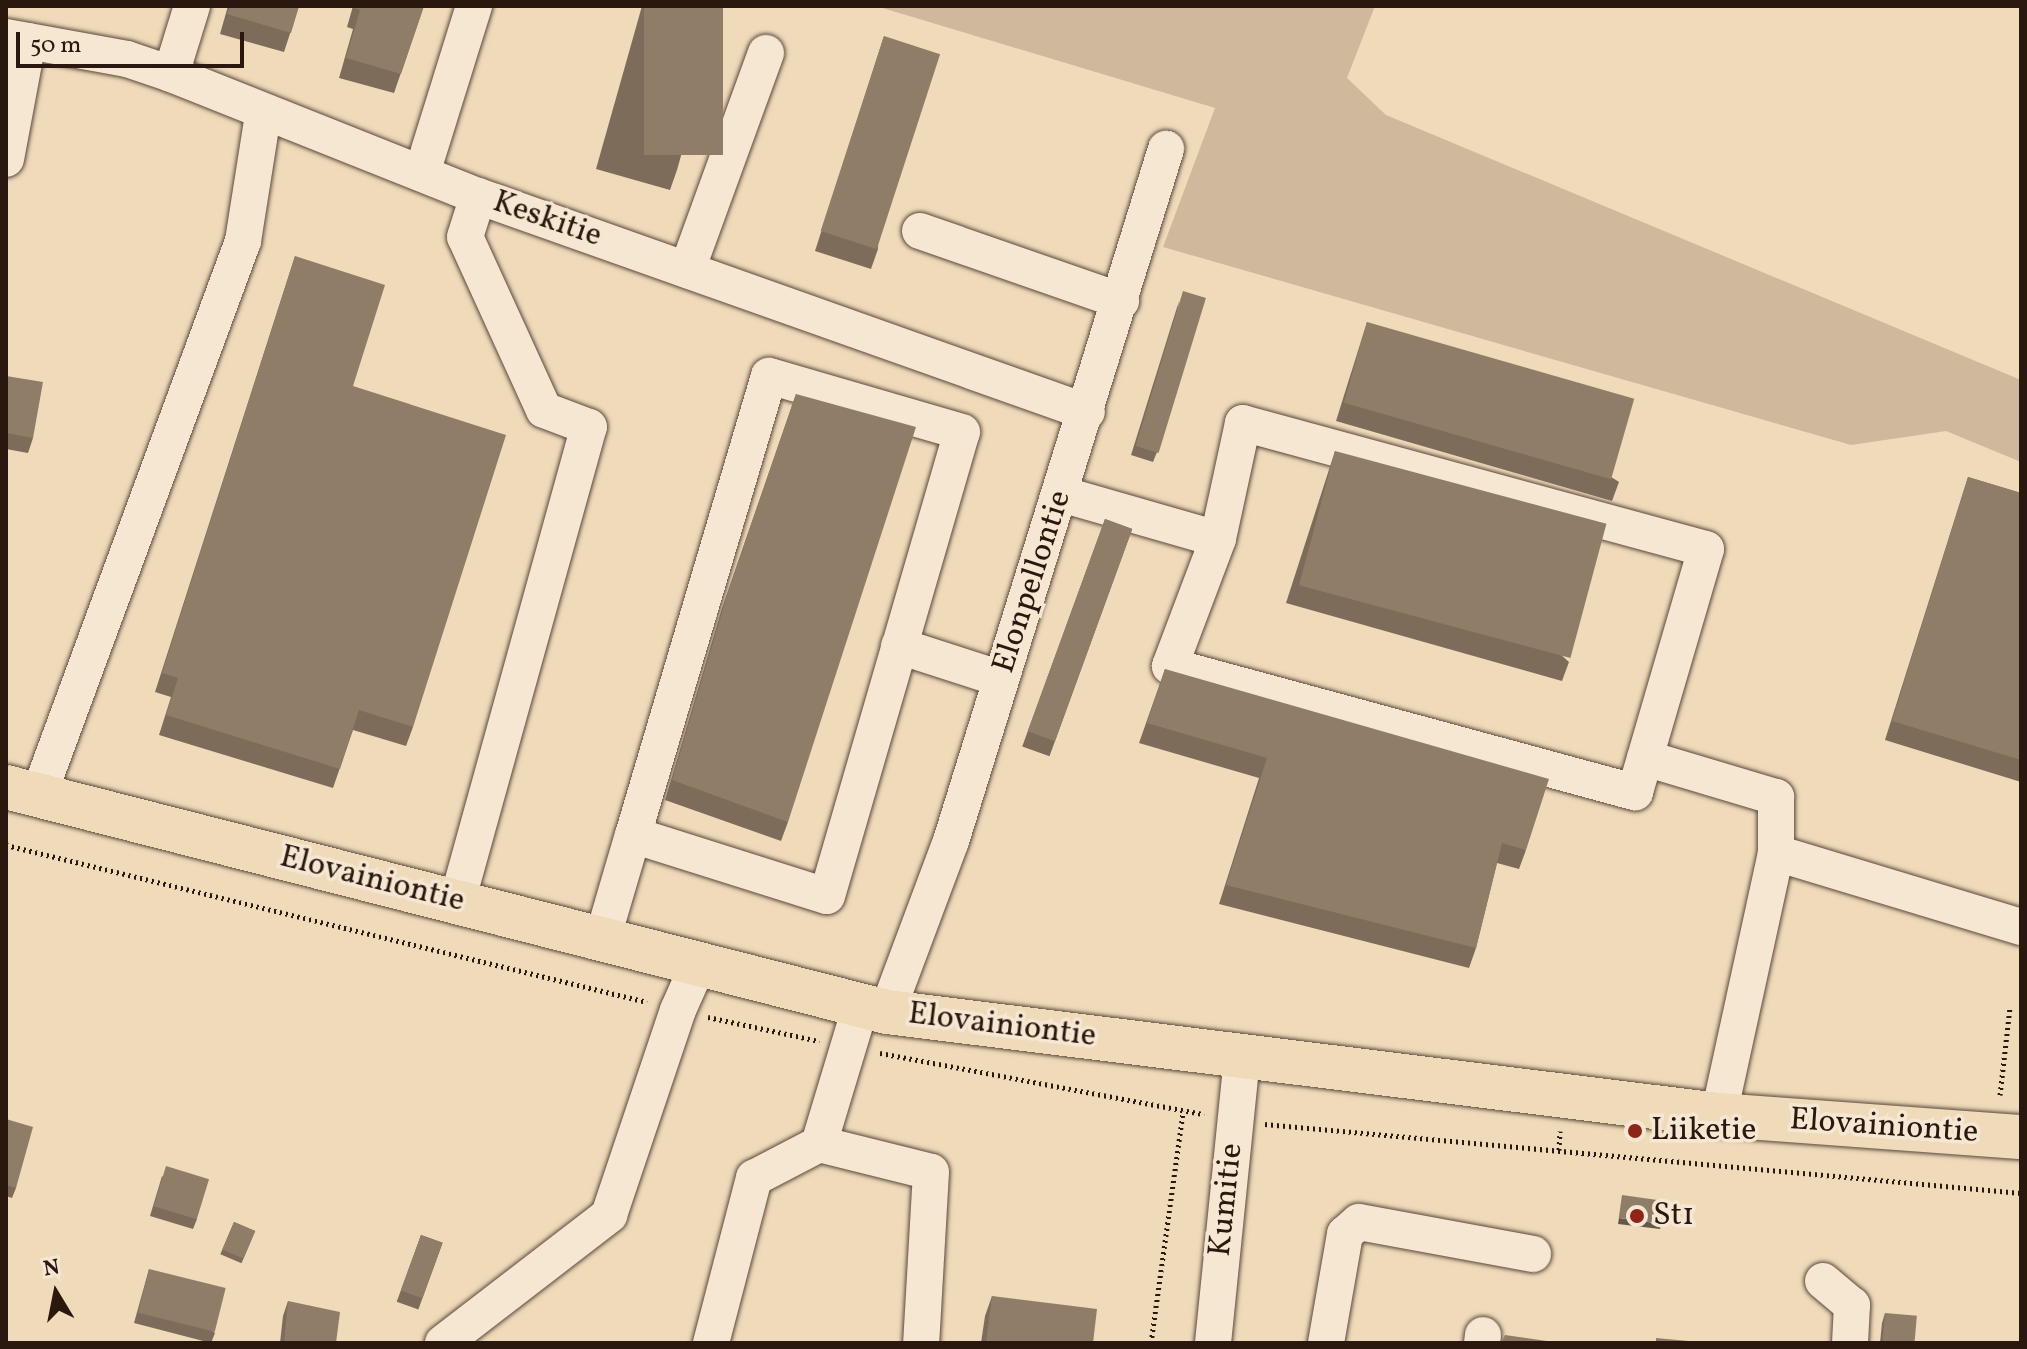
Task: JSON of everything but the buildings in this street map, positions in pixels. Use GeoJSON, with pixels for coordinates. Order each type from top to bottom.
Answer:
{"type":"FeatureCollection","features":[{"type":"Feature","properties":{"kind":"main road","name":"Elovainiontie"},"geometry":{"type":"LineString","coordinates":[[23,791],[874,1008],[1719,1115],[2021,1137]]}},
{"type":"Feature","properties":{"kind":"street"},"geometry":{"type":"LineString","coordinates":[[171,74],[192,6]]}},
{"type":"Feature","properties":{"kind":"street"},"geometry":{"type":"LineString","coordinates":[[422,173],[474,6]]}},
{"type":"Feature","properties":{"kind":"street"},"geometry":{"type":"LineString","coordinates":[[6,159],[17,39]]}},
{"type":"Feature","properties":{"kind":"street","name":"Keskitie"},"geometry":{"type":"LineString","coordinates":[[17,39],[127,59],[171,74],[263,115],[478,196],[1087,412]]}},
{"type":"Feature","properties":{"kind":"street"},"geometry":{"type":"LineString","coordinates":[[687,270],[766,53]]}},
{"type":"Feature","properties":{"kind":"street"},"geometry":{"type":"LineString","coordinates":[[23,791],[243,241],[263,115]]}},
{"type":"Feature","properties":{"kind":"street","name":"Elonpellontie"},"geometry":{"type":"LineString","coordinates":[[819,1144],[874,1008],[951,841],[1087,412],[1166,149]]}},
{"type":"Feature","properties":{"kind":"street"},"geometry":{"type":"LineString","coordinates":[[457,902],[589,427],[544,410],[465,237],[478,196]]}},
{"type":"Feature","properties":{"kind":"street"},"geometry":{"type":"LineString","coordinates":[[920,231],[1121,301]]}},
{"type":"Feature","properties":{"kind":"street"},"geometry":{"type":"LineString","coordinates":[[602,940],[633,835],[769,376],[962,432],[827,896],[633,835]]}},
{"type":"Feature","properties":{"kind":"street"},"geometry":{"type":"LineString","coordinates":[[1243,423],[1706,549],[1635,792],[1170,666],[1218,539],[1243,423]]}},
{"type":"Feature","properties":{"kind":"street"},"geometry":{"type":"LineString","coordinates":[[1061,494],[1218,539]]}},
{"type":"Feature","properties":{"kind":"street"},"geometry":{"type":"LineString","coordinates":[[899,646],[1001,679]]}},
{"type":"Feature","properties":{"kind":"street"},"geometry":{"type":"LineString","coordinates":[[1645,758],[1776,797],[1776,853],[1719,1115]]}},
{"type":"Feature","properties":{"kind":"street"},"geometry":{"type":"LineString","coordinates":[[1776,853],[2021,927]]}},
{"type":"Feature","properties":{"kind":"street"},"geometry":{"type":"LineString","coordinates":[[443,1343],[609,1215],[678,1010],[698,965]]}},
{"type":"Feature","properties":{"kind":"street","name":"Kumitie"},"geometry":{"type":"LineString","coordinates":[[1213,1343],[1242,1056]]}},
{"type":"Feature","properties":{"kind":"street"},"geometry":{"type":"LineString","coordinates":[[711,1343],[754,1178],[819,1144],[931,1172],[921,1343]]}},
{"type":"Feature","properties":{"kind":"street"},"geometry":{"type":"LineString","coordinates":[[1326,1343],[1345,1234],[1359,1222],[1533,1254]]}},
{"type":"Feature","properties":{"kind":"street"},"geometry":{"type":"LineString","coordinates":[[1823,1281],[1852,1305],[1850,1343]]}},
{"type":"Feature","properties":{"kind":"path"},"geometry":{"type":"LineString","coordinates":[[2000,1095],[2010,1007]]}},
{"type":"Feature","properties":{"kind":"path"},"geometry":{"type":"LineString","coordinates":[[1151,1343],[1183,1111]]}},
{"type":"Feature","properties":{"kind":"path"},"geometry":{"type":"LineString","coordinates":[[1559,1150],[1560,1127]]}},
{"type":"Feature","properties":{"kind":"shaded area"},"geometry":{"type":"Polygon","coordinates":[[[876,6],[1375,6],[1347,78],[1386,115],[2021,380],[2021,462],[1946,431],[1851,445],[1163,247],[1215,108],[876,6]]]}},
{"type":"Feature","properties":{"kind":"place","name":"Liiketie"},"geometry":{"type":"Point","coordinates":[1635,1131]}},
{"type":"Feature","properties":{"kind":"place","name":"St1"},"geometry":{"type":"Point","coordinates":[1637,1216]}}]}
